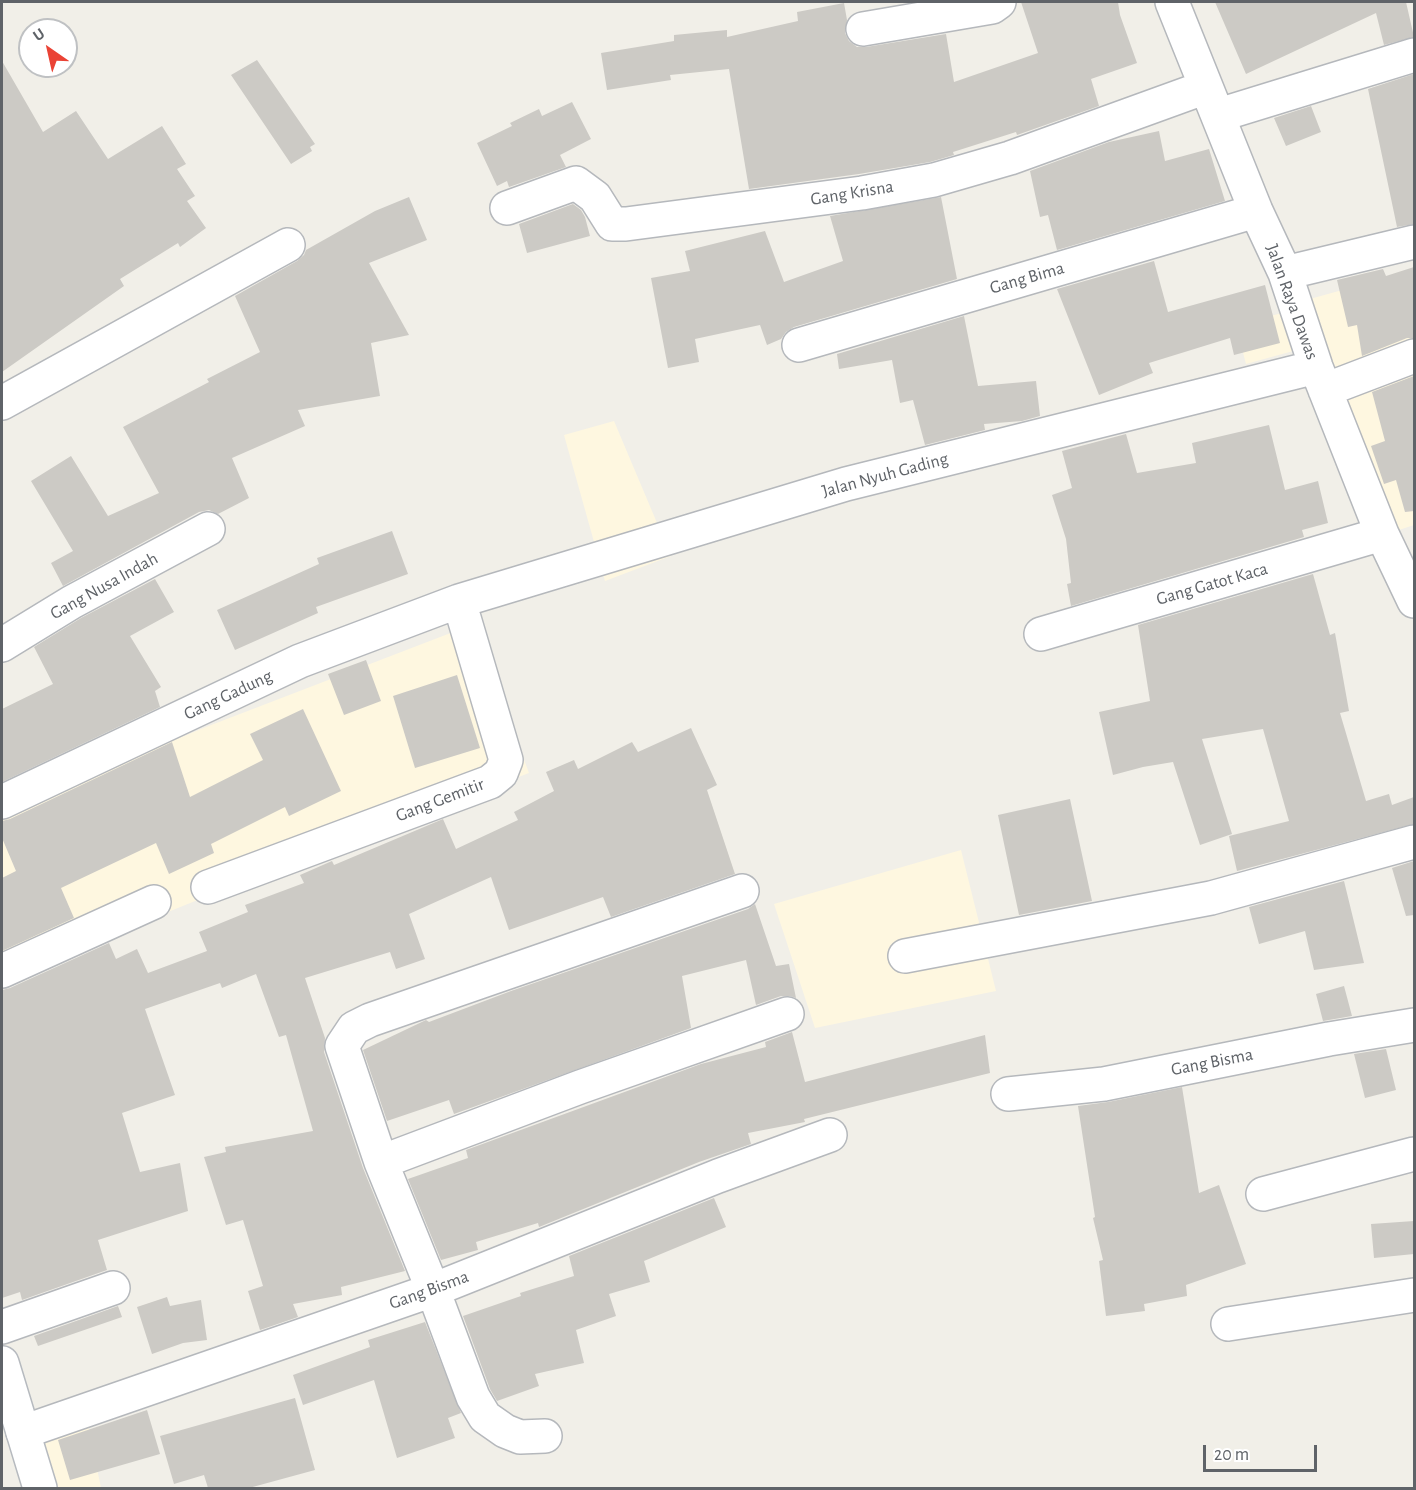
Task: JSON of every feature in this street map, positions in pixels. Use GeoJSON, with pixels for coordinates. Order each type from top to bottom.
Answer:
{"type":"FeatureCollection","features":[{"type":"Feature","properties":{"kind":"street"},"geometry":{"type":"LineString","coordinates":[[863,28],[992,7],[999,2]]}},
{"type":"Feature","properties":{"kind":"street","name":"Jalan Raya Dawas"},"geometry":{"type":"LineString","coordinates":[[1172,2],[1256,211],[1285,273],[1320,379],[1382,534],[1414,601]]}},
{"type":"Feature","properties":{"kind":"street"},"geometry":{"type":"LineString","coordinates":[[1213,101],[1414,54]]}},
{"type":"Feature","properties":{"kind":"street","name":"Gang Krisna"},"geometry":{"type":"LineString","coordinates":[[507,208],[576,183],[595,197],[612,224],[862,193],[934,180],[1213,101]]}},
{"type":"Feature","properties":{"kind":"street","name":"Gang Bima"},"geometry":{"type":"LineString","coordinates":[[799,345],[1256,211]]}},
{"type":"Feature","properties":{"kind":"street"},"geometry":{"type":"LineString","coordinates":[[1285,273],[1414,242]]}},
{"type":"Feature","properties":{"kind":"street"},"geometry":{"type":"LineString","coordinates":[[2,403],[288,245]]}},
{"type":"Feature","properties":{"kind":"street","name":"Jalan Nyuh Gading"},"geometry":{"type":"LineString","coordinates":[[459,601],[846,484],[1414,356]]}},
{"type":"Feature","properties":{"kind":"street","name":"Gang Nusa Indah"},"geometry":{"type":"LineString","coordinates":[[2,645],[72,602],[208,529]]}},
{"type":"Feature","properties":{"kind":"street","name":"Gang Gatot Kaca"},"geometry":{"type":"LineString","coordinates":[[1041,634],[1382,534]]}},
{"type":"Feature","properties":{"kind":"street","name":"Gang Gadung"},"geometry":{"type":"LineString","coordinates":[[2,802],[300,661],[459,601]]}},
{"type":"Feature","properties":{"kind":"street","name":"Gang Gemitir"},"geometry":{"type":"LineString","coordinates":[[208,887],[490,782],[501,773],[506,760],[459,601]]}},
{"type":"Feature","properties":{"kind":"street"},"geometry":{"type":"LineString","coordinates":[[905,956],[1211,898],[1414,842]]}},
{"type":"Feature","properties":{"kind":"street"},"geometry":{"type":"LineString","coordinates":[[545,1436],[520,1437],[505,1431],[485,1416],[473,1397],[381,1162],[342,1046],[354,1028],[370,1020],[742,891]]}},
{"type":"Feature","properties":{"kind":"street"},"geometry":{"type":"LineString","coordinates":[[2,971],[154,902]]}},
{"type":"Feature","properties":{"kind":"street"},"geometry":{"type":"LineString","coordinates":[[381,1162],[580,1087],[787,1014]]}},
{"type":"Feature","properties":{"kind":"street","name":"Gang Bisma"},"geometry":{"type":"LineString","coordinates":[[1008,1094],[1104,1084],[1329,1039],[1414,1025]]}},
{"type":"Feature","properties":{"kind":"street","name":"Gang Bisma"},"geometry":{"type":"LineString","coordinates":[[14,1421],[433,1290],[718,1176],[830,1135]]}},
{"type":"Feature","properties":{"kind":"street"},"geometry":{"type":"LineString","coordinates":[[1263,1194],[1414,1154]]}},
{"type":"Feature","properties":{"kind":"street"},"geometry":{"type":"LineString","coordinates":[[2,1327],[113,1288]]}},
{"type":"Feature","properties":{"kind":"street"},"geometry":{"type":"LineString","coordinates":[[1228,1324],[1414,1295]]}},
{"type":"Feature","properties":{"kind":"street"},"geometry":{"type":"LineString","coordinates":[[2,1363],[14,1421],[40,1488]]}},
{"type":"Feature","properties":{"kind":"shaded area"},"geometry":{"type":"Polygon","coordinates":[[[1414,270],[1414,525],[1393,532],[1304,348],[1246,364],[1236,326],[1292,310],[1292,304],[1414,270]]]}},
{"type":"Feature","properties":{"kind":"shaded area"},"geometry":{"type":"Polygon","coordinates":[[[614,421],[671,556],[605,581],[564,435],[614,421]]]}},
{"type":"Feature","properties":{"kind":"shaded area"},"geometry":{"type":"Polygon","coordinates":[[[474,624],[529,773],[220,891],[2,979],[2,811],[206,727],[474,624]]]}},
{"type":"Feature","properties":{"kind":"shaded area"},"geometry":{"type":"Polygon","coordinates":[[[961,850],[996,991],[815,1028],[774,904],[961,850]]]}},
{"type":"Feature","properties":{"kind":"shaded area"},"geometry":{"type":"Polygon","coordinates":[[[87,1419],[101,1488],[51,1488],[40,1432],[87,1419]]]}},
{"type":"Feature","properties":{"kind":"building"},"geometry":{"type":"Polygon","coordinates":[[[1021,2],[1118,2],[1120,15],[1137,63],[1091,79],[1099,106],[1017,135],[1016,132],[953,152],[954,155],[930,162],[749,189],[729,69],[670,75],[671,80],[607,90],[601,53],[674,41],[674,35],[727,30],[727,37],[798,21],[797,12],[844,3],[847,20],[845,33],[849,41],[857,47],[946,34],[954,82],[1038,53],[1021,2]]]}},
{"type":"Feature","properties":{"kind":"building"},"geometry":{"type":"Polygon","coordinates":[[[1215,2],[1406,2],[1414,37],[1384,45],[1376,13],[1246,74],[1215,2]]]}},
{"type":"Feature","properties":{"kind":"building"},"geometry":{"type":"Polygon","coordinates":[[[257,60],[315,144],[310,147],[312,151],[291,164],[231,75],[257,60]]]}},
{"type":"Feature","properties":{"kind":"building"},"geometry":{"type":"Polygon","coordinates":[[[2,61],[43,132],[76,111],[108,159],[162,126],[186,164],[177,169],[195,196],[187,201],[206,228],[180,247],[178,243],[120,279],[124,286],[2,372],[2,61]]]}},
{"type":"Feature","properties":{"kind":"building"},"geometry":{"type":"Polygon","coordinates":[[[1414,74],[1414,224],[1397,227],[1368,89],[1414,74]]]}},
{"type":"Feature","properties":{"kind":"building"},"geometry":{"type":"Polygon","coordinates":[[[572,102],[591,139],[560,155],[566,167],[509,187],[507,181],[497,186],[477,143],[512,126],[510,123],[539,109],[542,116],[572,102]]]}},
{"type":"Feature","properties":{"kind":"building"},"geometry":{"type":"Polygon","coordinates":[[[1311,106],[1321,132],[1286,146],[1274,118],[1311,106]]]}},
{"type":"Feature","properties":{"kind":"building"},"geometry":{"type":"Polygon","coordinates":[[[1159,131],[1165,161],[1209,149],[1225,201],[1057,250],[1048,215],[1040,217],[1030,171],[1109,142],[1159,131]]]}},
{"type":"Feature","properties":{"kind":"building"},"geometry":{"type":"Polygon","coordinates":[[[409,197],[427,240],[369,263],[409,335],[371,343],[380,396],[298,410],[305,426],[232,458],[249,498],[218,514],[209,510],[199,512],[63,586],[51,563],[73,551],[31,481],[71,456],[108,516],[159,493],[123,427],[209,382],[207,379],[260,352],[235,296],[297,261],[306,250],[375,211],[409,197]]]}},
{"type":"Feature","properties":{"kind":"building"},"geometry":{"type":"Polygon","coordinates":[[[941,197],[957,279],[794,327],[781,339],[767,345],[760,325],[695,339],[699,362],[668,368],[651,278],[690,271],[685,251],[765,231],[784,282],[843,261],[830,216],[941,197]]]}},
{"type":"Feature","properties":{"kind":"building"},"geometry":{"type":"Polygon","coordinates":[[[573,204],[581,210],[585,217],[590,236],[527,253],[519,224],[573,204]]]}},
{"type":"Feature","properties":{"kind":"building"},"geometry":{"type":"Polygon","coordinates":[[[1154,261],[1168,312],[1265,285],[1280,343],[1234,355],[1230,338],[1149,363],[1153,373],[1099,395],[1057,289],[1154,261]]]}},
{"type":"Feature","properties":{"kind":"building"},"geometry":{"type":"Polygon","coordinates":[[[1414,267],[1414,338],[1407,338],[1362,356],[1357,325],[1348,327],[1337,280],[1383,269],[1386,276],[1414,267]]]}},
{"type":"Feature","properties":{"kind":"building"},"geometry":{"type":"Polygon","coordinates":[[[964,316],[978,386],[1036,381],[1040,416],[1022,421],[984,424],[985,430],[925,445],[913,400],[900,403],[892,360],[839,369],[837,354],[964,316]]]}},
{"type":"Feature","properties":{"kind":"building"},"geometry":{"type":"Polygon","coordinates":[[[1414,376],[1414,511],[1405,512],[1396,480],[1384,484],[1371,446],[1385,441],[1372,392],[1414,376]]]}},
{"type":"Feature","properties":{"kind":"building"},"geometry":{"type":"Polygon","coordinates":[[[1269,425],[1285,490],[1318,481],[1328,523],[1302,530],[1304,537],[1071,606],[1067,584],[1071,583],[1066,539],[1052,495],[1072,488],[1062,451],[1126,434],[1137,473],[1196,463],[1192,443],[1269,425]]]}},
{"type":"Feature","properties":{"kind":"building"},"geometry":{"type":"Polygon","coordinates":[[[392,531],[408,574],[316,607],[318,613],[235,650],[217,610],[319,564],[317,558],[392,531]]]}},
{"type":"Feature","properties":{"kind":"building"},"geometry":{"type":"Polygon","coordinates":[[[1313,574],[1330,635],[1335,633],[1349,711],[1340,713],[1366,801],[1389,794],[1392,805],[1414,797],[1414,824],[1237,871],[1229,836],[1289,821],[1263,729],[1202,739],[1232,834],[1200,845],[1173,762],[1113,775],[1099,712],[1150,701],[1138,625],[1313,574]]]}},
{"type":"Feature","properties":{"kind":"building"},"geometry":{"type":"Polygon","coordinates":[[[155,579],[174,612],[130,636],[161,687],[155,691],[160,707],[2,782],[2,709],[53,684],[34,647],[81,618],[155,579]]]}},
{"type":"Feature","properties":{"kind":"building"},"geometry":{"type":"Polygon","coordinates":[[[366,660],[381,701],[344,715],[328,674],[366,660]]]}},
{"type":"Feature","properties":{"kind":"building"},"geometry":{"type":"Polygon","coordinates":[[[457,675],[480,748],[415,768],[393,696],[457,675]]]}},
{"type":"Feature","properties":{"kind":"building"},"geometry":{"type":"Polygon","coordinates":[[[303,709],[341,791],[289,816],[285,807],[211,844],[214,853],[169,874],[156,843],[61,888],[74,918],[2,951],[2,878],[16,871],[2,838],[2,821],[172,742],[190,797],[263,760],[250,734],[303,709]]]}},
{"type":"Feature","properties":{"kind":"building"},"geometry":{"type":"Polygon","coordinates":[[[691,728],[717,785],[707,790],[735,874],[611,917],[603,897],[509,930],[491,877],[409,914],[425,959],[396,969],[390,952],[305,978],[325,1038],[324,1052],[363,1168],[405,1271],[341,1287],[342,1295],[293,1304],[298,1317],[260,1330],[248,1291],[263,1286],[243,1220],[226,1225],[204,1157],[226,1152],[225,1147],[313,1131],[286,1035],[279,1037],[256,974],[222,988],[220,983],[145,1009],[175,1095],[122,1113],[140,1172],[180,1163],[188,1211],[98,1240],[107,1270],[22,1300],[20,1292],[2,1298],[2,990],[109,943],[116,959],[137,949],[148,973],[207,951],[199,932],[248,912],[245,905],[304,883],[300,875],[332,861],[334,865],[443,819],[456,849],[518,820],[514,812],[554,791],[546,772],[574,760],[578,769],[632,742],[638,752],[691,728]]]}},
{"type":"Feature","properties":{"kind":"building"},"geometry":{"type":"Polygon","coordinates":[[[1070,799],[1092,901],[1019,915],[998,815],[1070,799]]]}},
{"type":"Feature","properties":{"kind":"building"},"geometry":{"type":"Polygon","coordinates":[[[1414,861],[1414,915],[1406,916],[1392,868],[1414,861]]]}},
{"type":"Feature","properties":{"kind":"building"},"geometry":{"type":"Polygon","coordinates":[[[1344,881],[1364,963],[1314,970],[1305,931],[1259,944],[1249,907],[1344,881]]]}},
{"type":"Feature","properties":{"kind":"building"},"geometry":{"type":"Polygon","coordinates":[[[755,904],[776,966],[789,964],[796,998],[781,996],[756,1005],[746,960],[682,976],[691,1028],[454,1114],[449,1100],[387,1121],[363,1050],[426,1020],[429,1022],[511,991],[748,909],[755,904]]]}},
{"type":"Feature","properties":{"kind":"building"},"geometry":{"type":"Polygon","coordinates":[[[1344,986],[1352,1016],[1323,1021],[1316,994],[1344,986]]]}},
{"type":"Feature","properties":{"kind":"building"},"geometry":{"type":"Polygon","coordinates":[[[792,1032],[805,1082],[985,1035],[990,1073],[804,1119],[805,1122],[748,1133],[751,1144],[699,1162],[539,1227],[538,1223],[476,1242],[478,1250],[441,1260],[408,1179],[468,1158],[466,1150],[701,1064],[766,1047],[765,1042],[792,1032]]]}},
{"type":"Feature","properties":{"kind":"building"},"geometry":{"type":"Polygon","coordinates":[[[1386,1049],[1396,1090],[1365,1098],[1354,1054],[1386,1049]]]}},
{"type":"Feature","properties":{"kind":"building"},"geometry":{"type":"Polygon","coordinates":[[[1182,1087],[1199,1193],[1219,1185],[1246,1264],[1186,1285],[1187,1296],[1144,1304],[1145,1311],[1106,1316],[1099,1261],[1103,1260],[1093,1218],[1095,1217],[1078,1106],[1182,1087]]]}},
{"type":"Feature","properties":{"kind":"building"},"geometry":{"type":"Polygon","coordinates":[[[714,1198],[726,1227],[644,1261],[650,1282],[609,1294],[616,1316],[576,1330],[584,1363],[535,1374],[539,1386],[497,1401],[490,1389],[463,1316],[521,1296],[520,1293],[574,1276],[569,1256],[714,1198]]]}},
{"type":"Feature","properties":{"kind":"building"},"geometry":{"type":"Polygon","coordinates":[[[1414,1221],[1414,1254],[1374,1258],[1371,1224],[1414,1221]]]}},
{"type":"Feature","properties":{"kind":"building"},"geometry":{"type":"Polygon","coordinates":[[[167,1297],[170,1306],[201,1300],[207,1340],[183,1343],[152,1354],[137,1307],[167,1297]]]}},
{"type":"Feature","properties":{"kind":"building"},"geometry":{"type":"Polygon","coordinates":[[[118,1306],[122,1317],[38,1346],[34,1336],[118,1306]]]}},
{"type":"Feature","properties":{"kind":"building"},"geometry":{"type":"Polygon","coordinates":[[[425,1322],[461,1413],[448,1418],[455,1438],[397,1458],[374,1380],[303,1405],[293,1375],[370,1347],[368,1340],[425,1322]]]}},
{"type":"Feature","properties":{"kind":"building"},"geometry":{"type":"Polygon","coordinates":[[[295,1398],[315,1470],[249,1488],[208,1488],[204,1475],[174,1484],[160,1436],[295,1398]]]}},
{"type":"Feature","properties":{"kind":"building"},"geometry":{"type":"Polygon","coordinates":[[[147,1410],[160,1454],[70,1480],[58,1440],[147,1410]]]}}]}
